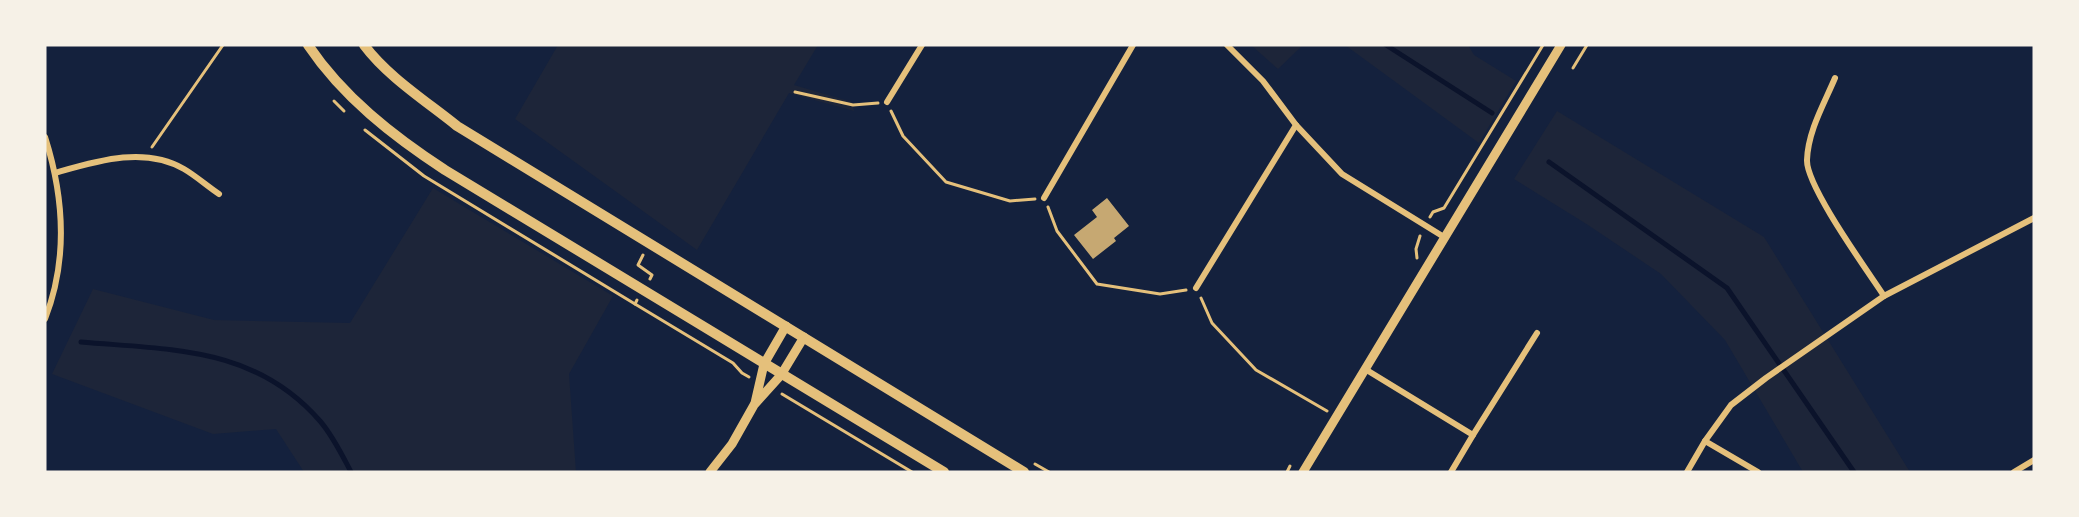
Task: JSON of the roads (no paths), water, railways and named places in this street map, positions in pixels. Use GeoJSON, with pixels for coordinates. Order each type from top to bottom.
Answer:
{"type":"FeatureCollection","features":[{"type":"Feature","properties":{"kind":"main road"},"geometry":{"type":"LineString","coordinates":[[308,45],[346,92],[406,145],[944,472]]}},
{"type":"Feature","properties":{"kind":"main road"},"geometry":{"type":"LineString","coordinates":[[364,45],[402,82],[457,126],[1024,472]]}},
{"type":"Feature","properties":{"kind":"street"},"geometry":{"type":"LineString","coordinates":[[886,102],[922,45]]}},
{"type":"Feature","properties":{"kind":"street"},"geometry":{"type":"LineString","coordinates":[[1044,198],[1132,45]]}},
{"type":"Feature","properties":{"kind":"street"},"geometry":{"type":"LineString","coordinates":[[1227,45],[1263,81],[1296,125],[1342,174],[1444,237]]}},
{"type":"Feature","properties":{"kind":"street"},"geometry":{"type":"LineString","coordinates":[[1303,472],[1561,45]]}},
{"type":"Feature","properties":{"kind":"street"},"geometry":{"type":"LineString","coordinates":[[1835,78],[1811,133],[1806,162],[1814,188],[1884,296]]}},
{"type":"Feature","properties":{"kind":"street"},"geometry":{"type":"LineString","coordinates":[[1196,288],[1296,125]]}},
{"type":"Feature","properties":{"kind":"street"},"geometry":{"type":"LineString","coordinates":[[45,137],[56,173],[62,230],[57,271],[45,319]]}},
{"type":"Feature","properties":{"kind":"street"},"geometry":{"type":"LineString","coordinates":[[56,173],[98,161],[123,157],[144,158],[164,161],[183,169],[219,194]]}},
{"type":"Feature","properties":{"kind":"street"},"geometry":{"type":"LineString","coordinates":[[1687,472],[1705,441],[1731,405],[1773,374],[1884,296],[2034,218]]}},
{"type":"Feature","properties":{"kind":"street"},"geometry":{"type":"LineString","coordinates":[[754,405],[764,364],[786,326]]}},
{"type":"Feature","properties":{"kind":"street"},"geometry":{"type":"LineString","coordinates":[[1451,472],[1538,333]]}},
{"type":"Feature","properties":{"kind":"street"},"geometry":{"type":"LineString","coordinates":[[710,472],[732,444],[754,405],[782,375],[804,337]]}},
{"type":"Feature","properties":{"kind":"street"},"geometry":{"type":"LineString","coordinates":[[1365,369],[1473,435]]}},
{"type":"Feature","properties":{"kind":"street"},"geometry":{"type":"LineString","coordinates":[[1705,441],[1758,472]]}},
{"type":"Feature","properties":{"kind":"street"},"geometry":{"type":"LineString","coordinates":[[2014,472],[2034,460]]}},
{"type":"Feature","properties":{"kind":"waterway"},"geometry":{"type":"LineString","coordinates":[[1386,45],[1492,113]]}},
{"type":"Feature","properties":{"kind":"waterway"},"geometry":{"type":"LineString","coordinates":[[1549,162],[1727,288],[1854,472]]}},
{"type":"Feature","properties":{"kind":"waterway"},"geometry":{"type":"LineString","coordinates":[[81,342],[147,347],[210,356],[240,365],[268,378],[295,396],[320,421],[351,472]]}}]}
